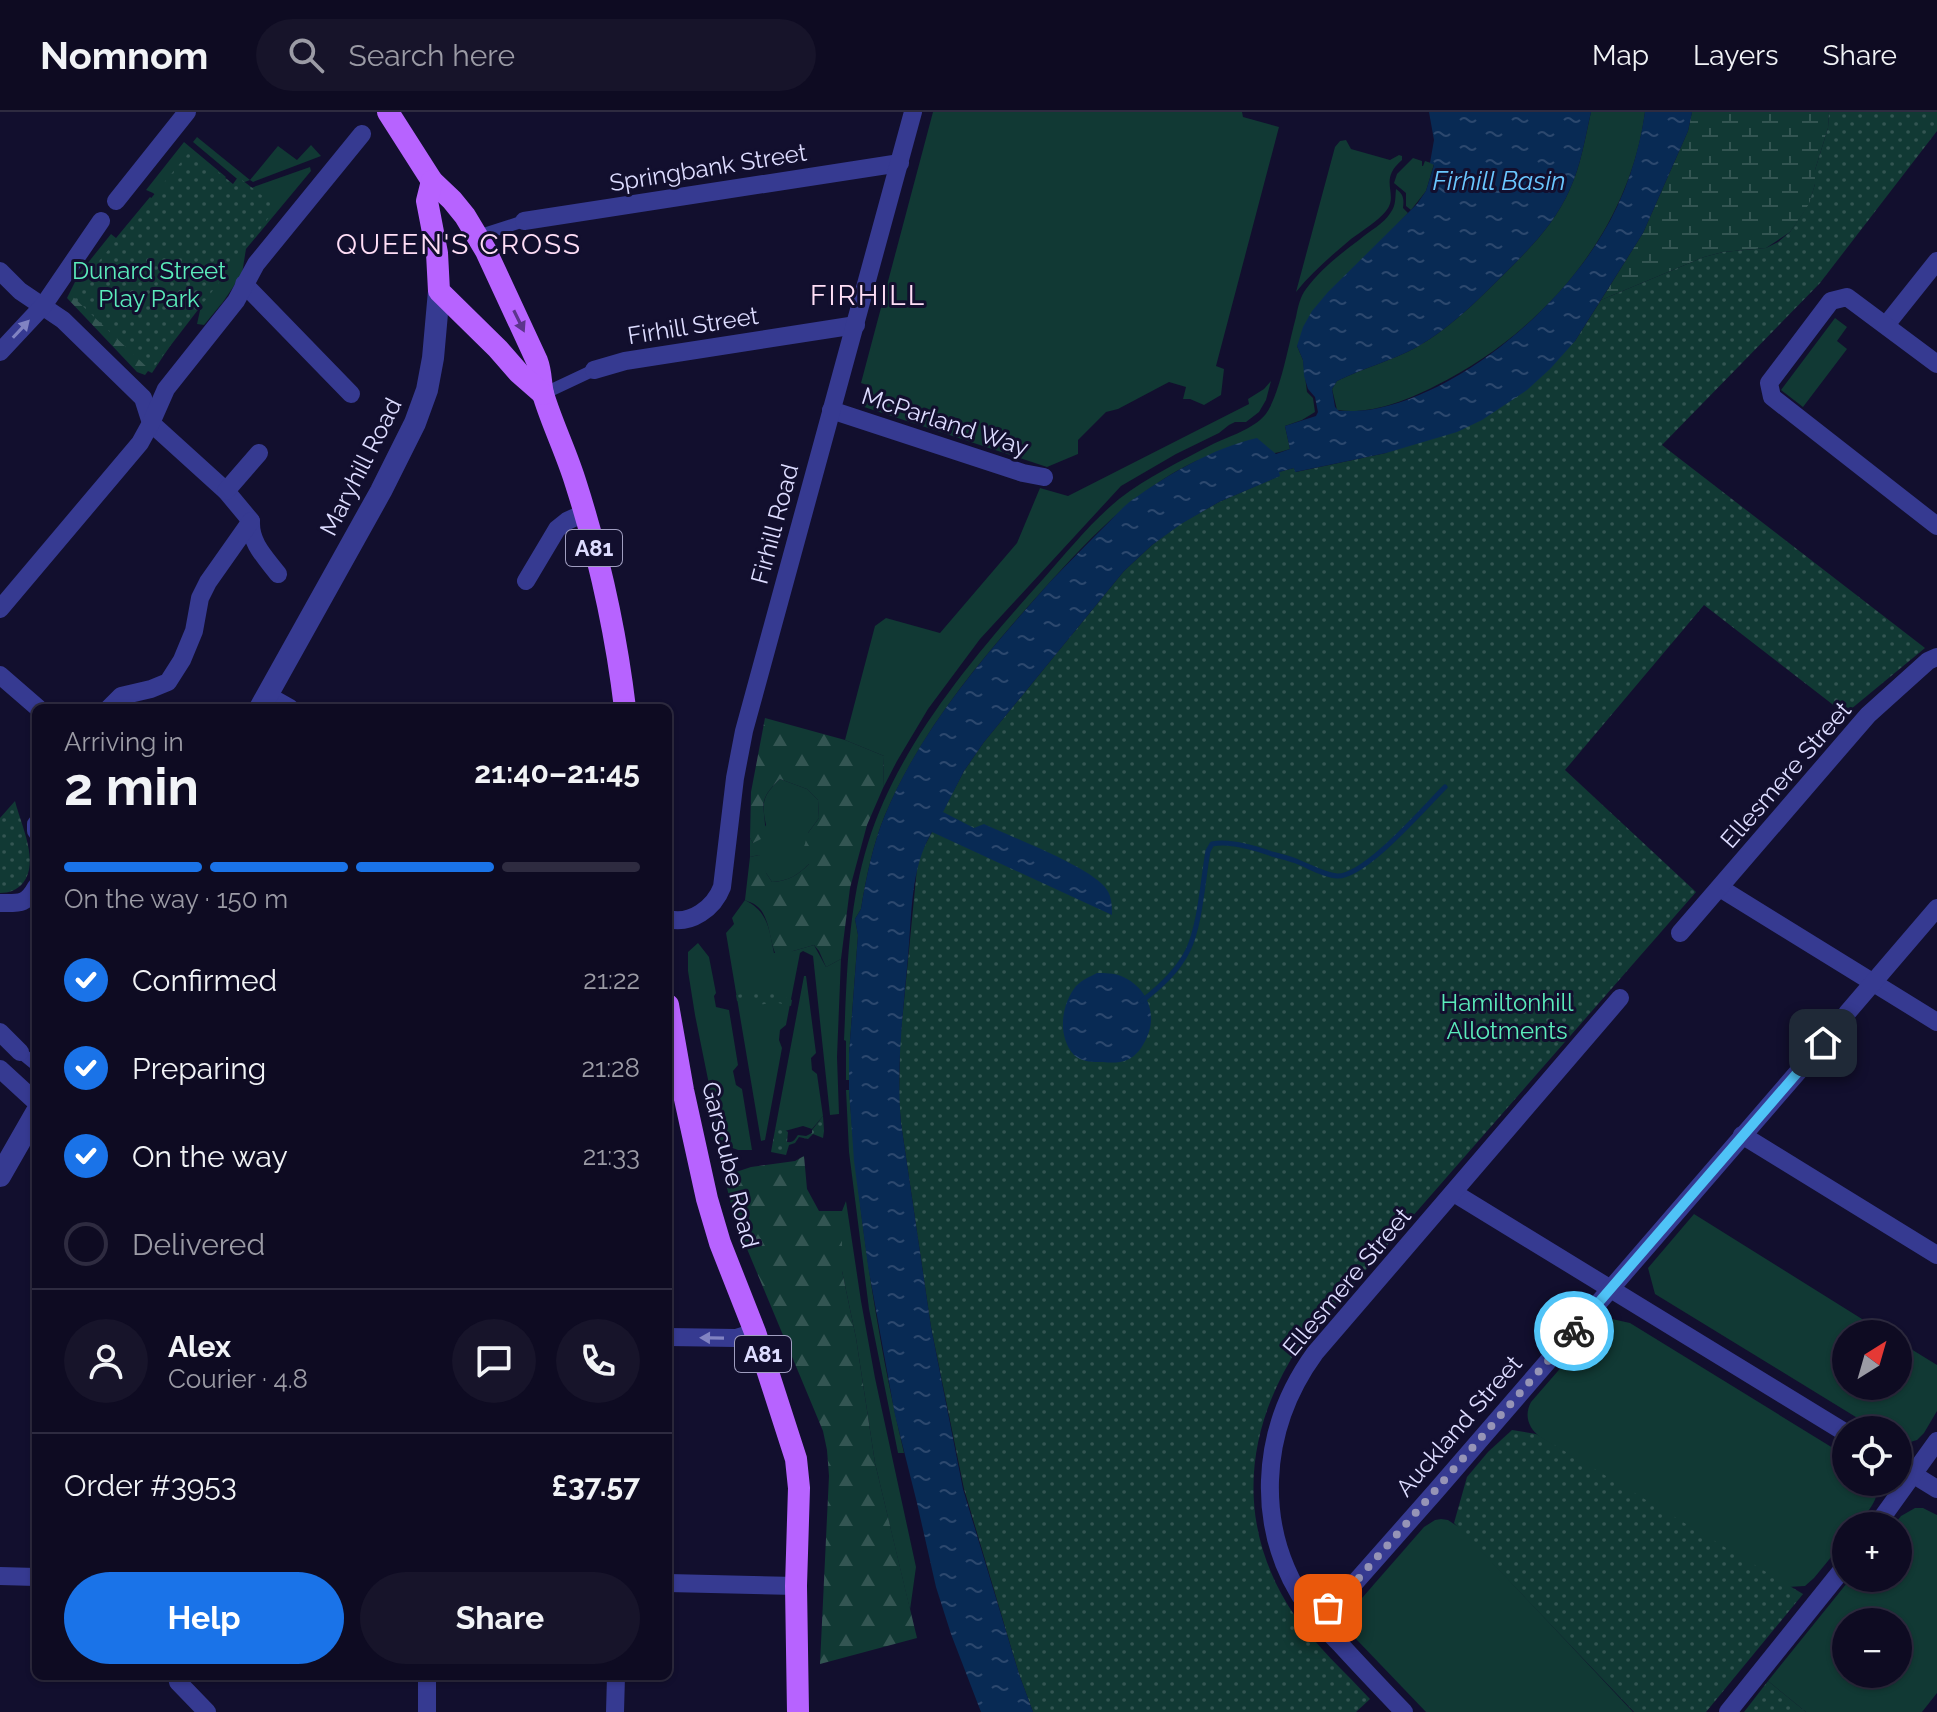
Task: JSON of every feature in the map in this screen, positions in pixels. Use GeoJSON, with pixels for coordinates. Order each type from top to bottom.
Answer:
{"type":"FeatureCollection","features":[{"type":"Feature","properties":{"kind":"main road","name":"A81"},"geometry":{"type":"LineString","coordinates":[[388,112],[432,181],[486,242],[542,373],[543,394],[565,450],[584,513],[612,627],[624,704]]}},
{"type":"Feature","properties":{"kind":"main road","name":"Maryhill Road"},"geometry":{"type":"LineString","coordinates":[[432,181],[427,201],[437,253],[439,291]]}},
{"type":"Feature","properties":{"kind":"main road","name":"A81"},"geometry":{"type":"LineString","coordinates":[[439,291],[543,394]]}},
{"type":"Feature","properties":{"kind":"main road","name":"Garscube Road"},"geometry":{"type":"LineString","coordinates":[[672,1028],[707,1199],[796,1459],[799,1488],[796,1586],[798,1712]]}},
{"type":"Feature","properties":{"kind":"street"},"geometry":{"type":"LineString","coordinates":[[116,201],[187,112]]}},
{"type":"Feature","properties":{"kind":"street","name":"Firhill Road"},"geometry":{"type":"LineString","coordinates":[[672,920],[680,921],[702,912],[715,902],[722,887],[742,739],[913,112]]}},
{"type":"Feature","properties":{"kind":"street"},"geometry":{"type":"LineString","coordinates":[[0,609],[140,443],[166,389],[236,301],[264,253],[362,134]]}},
{"type":"Feature","properties":{"kind":"street","name":"Springbank Street"},"geometry":{"type":"LineString","coordinates":[[524,221],[900,163]]}},
{"type":"Feature","properties":{"kind":"street"},"geometry":{"type":"LineString","coordinates":[[0,352],[43,306],[101,221]]}},
{"type":"Feature","properties":{"kind":"street"},"geometry":{"type":"LineString","coordinates":[[486,242],[503,226],[524,221]]}},
{"type":"Feature","properties":{"kind":"street"},"geometry":{"type":"LineString","coordinates":[[1886,325],[1937,261]]}},
{"type":"Feature","properties":{"kind":"street"},"geometry":{"type":"LineString","coordinates":[[0,271],[20,291],[63,320],[143,398],[151,423],[226,491],[251,521],[250,532],[254,543],[278,574]]}},
{"type":"Feature","properties":{"kind":"street"},"geometry":{"type":"LineString","coordinates":[[244,284],[351,394]]}},
{"type":"Feature","properties":{"kind":"street","name":"Maryhill Road"},"geometry":{"type":"LineString","coordinates":[[264,702],[396,464],[415,423],[427,390],[433,358],[439,291]]}},
{"type":"Feature","properties":{"kind":"street"},"geometry":{"type":"LineString","coordinates":[[1937,364],[1847,297],[1831,301],[1769,383],[1772,397],[1937,526]]}},
{"type":"Feature","properties":{"kind":"street","name":"Firhill Street"},"geometry":{"type":"LineString","coordinates":[[543,394],[594,370],[625,361],[856,325]]}},
{"type":"Feature","properties":{"kind":"street","name":"McParland Way"},"geometry":{"type":"LineString","coordinates":[[831,410],[1023,473],[1044,477]]}},
{"type":"Feature","properties":{"kind":"street"},"geometry":{"type":"LineString","coordinates":[[226,491],[259,453]]}},
{"type":"Feature","properties":{"kind":"street"},"geometry":{"type":"LineString","coordinates":[[526,581],[557,529],[584,513]]}},
{"type":"Feature","properties":{"kind":"street"},"geometry":{"type":"LineString","coordinates":[[113,704],[121,696],[168,682],[182,660],[194,631],[200,598],[208,582],[251,521]]}},
{"type":"Feature","properties":{"kind":"street","name":"Ellesmere Street"},"geometry":{"type":"LineString","coordinates":[[1680,933],[1868,715],[1928,661],[1937,657]]}},
{"type":"Feature","properties":{"kind":"street"},"geometry":{"type":"LineString","coordinates":[[0,675],[33,704]]}},
{"type":"Feature","properties":{"kind":"street"},"geometry":{"type":"LineString","coordinates":[[1720,888],[1937,1022]]}},
{"type":"Feature","properties":{"kind":"street"},"geometry":{"type":"LineString","coordinates":[[0,903],[19,903],[32,894]]}},
{"type":"Feature","properties":{"kind":"street"},"geometry":{"type":"LineString","coordinates":[[1847,1013],[1937,908]]}},
{"type":"Feature","properties":{"kind":"street","name":"Ellesmere Street"},"geometry":{"type":"LineString","coordinates":[[1404,1712],[1316,1618],[1291,1580],[1272,1517],[1269,1476],[1273,1444],[1281,1417],[1298,1378],[1315,1353],[1620,998]]}},
{"type":"Feature","properties":{"kind":"street"},"geometry":{"type":"LineString","coordinates":[[0,1032],[32,1062]]}},
{"type":"Feature","properties":{"kind":"street","name":"Auckland Street"},"geometry":{"type":"LineString","coordinates":[[1316,1618],[1352,1586],[1823,1043]]}},
{"type":"Feature","properties":{"kind":"street"},"geometry":{"type":"LineString","coordinates":[[0,1069],[32,1098]]}},
{"type":"Feature","properties":{"kind":"street"},"geometry":{"type":"LineString","coordinates":[[0,1176],[32,1120]]}},
{"type":"Feature","properties":{"kind":"street"},"geometry":{"type":"LineString","coordinates":[[1742,1135],[1937,1255]]}},
{"type":"Feature","properties":{"kind":"street"},"geometry":{"type":"LineString","coordinates":[[1454,1193],[1832,1424]]}},
{"type":"Feature","properties":{"kind":"street"},"geometry":{"type":"LineString","coordinates":[[672,1337],[736,1338],[755,1332]]}},
{"type":"Feature","properties":{"kind":"street"},"geometry":{"type":"LineString","coordinates":[[1912,1464],[1937,1441]]}},
{"type":"Feature","properties":{"kind":"street"},"geometry":{"type":"LineString","coordinates":[[1912,1474],[1937,1489]]}},
{"type":"Feature","properties":{"kind":"street"},"geometry":{"type":"LineString","coordinates":[[0,1576],[32,1577]]}},
{"type":"Feature","properties":{"kind":"street"},"geometry":{"type":"LineString","coordinates":[[1728,1712],[1832,1582]]}},
{"type":"Feature","properties":{"kind":"street"},"geometry":{"type":"LineString","coordinates":[[672,1583],[796,1586]]}},
{"type":"Feature","properties":{"kind":"street"},"geometry":{"type":"LineString","coordinates":[[178,1680],[207,1712]]}},
{"type":"Feature","properties":{"kind":"street"},"geometry":{"type":"LineString","coordinates":[[427,1680],[427,1712]]}},
{"type":"Feature","properties":{"kind":"street"},"geometry":{"type":"LineString","coordinates":[[615,1712],[616,1680]]}},
{"type":"Feature","properties":{"kind":"green space"},"geometry":{"type":"Polygon","coordinates":[[[933,112],[1242,112],[1243,117],[1279,127],[1216,366],[1224,369],[1221,395],[1204,405],[1183,399],[1186,387],[1169,382],[1118,409],[1106,412],[1078,440],[1078,454],[1047,467],[861,406],[867,385],[861,383],[933,112]]]}},
{"type":"Feature","properties":{"kind":"green space"},"geometry":{"type":"Polygon","coordinates":[[[1591,112],[1645,112],[1636,156],[1620,198],[1600,238],[1574,274],[1544,308],[1511,338],[1474,364],[1400,402],[1375,409],[1337,410],[1332,389],[1337,381],[1407,352],[1438,333],[1476,302],[1536,240],[1555,216],[1570,189],[1591,112]]]}},
{"type":"Feature","properties":{"kind":"green space"},"geometry":{"type":"Polygon","coordinates":[[[1692,112],[1829,112],[1809,205],[1790,232],[1766,248],[1704,257],[1601,300],[1643,233],[1688,131],[1692,112]]]}},
{"type":"Feature","properties":{"kind":"green space","name":"Hamiltonhill Allotments"},"geometry":{"type":"Polygon","coordinates":[[[1829,112],[1937,112],[1937,131],[1820,283],[1662,445],[1925,648],[1845,714],[1704,605],[1565,770],[1696,892],[1300,1345],[1267,1411],[1258,1445],[1254,1480],[1255,1514],[1262,1549],[1276,1583],[1303,1627],[1370,1699],[1356,1712],[1033,1712],[964,1489],[931,1327],[901,1123],[900,1042],[921,853],[964,771],[984,742],[1124,571],[1152,545],[1180,524],[1219,502],[1279,476],[1279,472],[1294,468],[1296,472],[1386,453],[1575,341],[1601,300],[1704,257],[1766,248],[1778,242],[1790,232],[1809,204],[1815,184],[1815,170],[1828,128],[1829,112]]]}},
{"type":"Feature","properties":{"kind":"green space"},"geometry":{"type":"Polygon","coordinates":[[[197,137],[250,180],[242,183],[193,142],[197,137]]]}},
{"type":"Feature","properties":{"kind":"green space"},"geometry":{"type":"Polygon","coordinates":[[[1346,140],[1351,149],[1390,160],[1402,156],[1391,174],[1390,205],[1378,219],[1329,258],[1296,292],[1335,147],[1346,140]]]}},
{"type":"Feature","properties":{"kind":"green space"},"geometry":{"type":"Polygon","coordinates":[[[184,142],[226,177],[184,220],[146,190],[184,142]]]}},
{"type":"Feature","properties":{"kind":"green space"},"geometry":{"type":"Polygon","coordinates":[[[311,145],[321,156],[253,182],[250,180],[278,146],[297,160],[311,145]]]}},
{"type":"Feature","properties":{"kind":"green space","name":"Dunard Street Play Park"},"geometry":{"type":"Polygon","coordinates":[[[191,150],[233,184],[238,177],[277,207],[151,371],[71,295],[191,150]]]}},
{"type":"Feature","properties":{"kind":"green space"},"geometry":{"type":"Polygon","coordinates":[[[1413,158],[1422,161],[1422,166],[1425,161],[1434,164],[1426,191],[1411,210],[1406,206],[1406,193],[1394,183],[1397,174],[1413,158]]]}},
{"type":"Feature","properties":{"kind":"green space"},"geometry":{"type":"Polygon","coordinates":[[[310,167],[311,171],[246,249],[242,274],[223,302],[204,325],[197,324],[204,292],[248,189],[310,167]]]}},
{"type":"Feature","properties":{"kind":"green space"},"geometry":{"type":"Polygon","coordinates":[[[1396,189],[1402,195],[1403,208],[1408,213],[1297,346],[1303,360],[1307,392],[1313,398],[1315,412],[1285,426],[1290,449],[1263,455],[1197,461],[1150,488],[1131,503],[1076,554],[997,643],[954,697],[916,754],[885,815],[870,861],[861,909],[855,919],[858,935],[849,1054],[850,1080],[846,1080],[844,1040],[848,966],[852,916],[861,867],[882,806],[919,735],[992,637],[1109,508],[1153,476],[1248,428],[1265,415],[1280,382],[1304,292],[1331,263],[1388,216],[1394,207],[1396,189]]]}},
{"type":"Feature","properties":{"kind":"green space"},"geometry":{"type":"Polygon","coordinates":[[[150,197],[156,202],[97,285],[79,274],[111,234],[116,238],[150,197]]]}},
{"type":"Feature","properties":{"kind":"green space"},"geometry":{"type":"Polygon","coordinates":[[[79,274],[172,343],[152,373],[148,371],[145,375],[137,372],[67,298],[79,274]]]}},
{"type":"Feature","properties":{"kind":"green space"},"geometry":{"type":"Polygon","coordinates":[[[1835,318],[1847,327],[1837,341],[1847,349],[1803,407],[1781,390],[1835,318]]]}},
{"type":"Feature","properties":{"kind":"green space"},"geometry":{"type":"Polygon","coordinates":[[[1271,381],[1259,412],[1246,422],[1229,425],[1121,486],[980,639],[928,709],[883,788],[884,756],[845,740],[875,626],[886,618],[940,633],[1017,543],[1040,488],[1068,496],[1249,404],[1248,399],[1271,381]]]}},
{"type":"Feature","properties":{"kind":"green space"},"geometry":{"type":"Polygon","coordinates":[[[765,718],[845,740],[884,756],[883,788],[867,825],[850,888],[841,959],[826,967],[814,945],[778,959],[762,912],[755,904],[745,900],[750,857],[759,855],[765,860],[766,873],[772,882],[793,877],[809,864],[804,847],[808,833],[819,818],[818,800],[807,789],[780,779],[764,800],[765,837],[753,843],[750,838],[751,792],[765,718]]]}},
{"type":"Feature","properties":{"kind":"green space"},"geometry":{"type":"Polygon","coordinates":[[[780,779],[807,789],[818,800],[819,818],[808,833],[810,863],[793,877],[772,882],[759,855],[750,857],[750,838],[753,843],[766,825],[765,799],[780,779]]]}},
{"type":"Feature","properties":{"kind":"green space"},"geometry":{"type":"Polygon","coordinates":[[[15,801],[28,843],[30,865],[21,885],[13,891],[0,893],[0,818],[15,801]]]}},
{"type":"Feature","properties":{"kind":"green space"},"geometry":{"type":"Polygon","coordinates":[[[745,900],[763,915],[774,953],[814,945],[826,967],[841,959],[837,1057],[839,1114],[830,1115],[813,956],[803,951],[800,953],[786,1025],[780,1030],[782,1048],[765,1140],[761,1141],[726,933],[734,924],[732,918],[745,900]]]}},
{"type":"Feature","properties":{"kind":"green space"},"geometry":{"type":"Polygon","coordinates":[[[698,943],[709,957],[716,1007],[729,1010],[738,1065],[733,1071],[736,1085],[742,1089],[752,1150],[738,1150],[721,1144],[688,971],[688,952],[698,943]]]}},
{"type":"Feature","properties":{"kind":"green space"},"geometry":{"type":"Polygon","coordinates":[[[804,976],[816,1053],[811,1058],[812,1070],[817,1074],[823,1116],[812,1129],[803,1126],[785,1131],[780,1128],[775,1130],[804,976]]]}},
{"type":"Feature","properties":{"kind":"green space"},"geometry":{"type":"Polygon","coordinates":[[[762,990],[792,1000],[791,1006],[774,1002],[759,1005],[737,1001],[736,995],[762,990]]]}},
{"type":"Feature","properties":{"kind":"green space"},"geometry":{"type":"Polygon","coordinates":[[[846,1090],[849,1090],[869,1273],[904,1453],[898,1453],[869,1309],[849,1152],[846,1090]]]}},
{"type":"Feature","properties":{"kind":"green space"},"geometry":{"type":"Polygon","coordinates":[[[823,1116],[823,1138],[813,1134],[808,1139],[799,1137],[789,1145],[786,1155],[771,1152],[775,1130],[780,1127],[788,1132],[787,1142],[791,1142],[798,1135],[812,1133],[823,1116]]]}},
{"type":"Feature","properties":{"kind":"green space"},"geometry":{"type":"Polygon","coordinates":[[[804,1156],[807,1189],[819,1211],[842,1211],[842,1271],[856,1338],[875,1463],[917,1638],[820,1664],[829,1476],[827,1450],[823,1431],[735,1220],[724,1176],[751,1167],[795,1161],[804,1156]]]}},
{"type":"Feature","properties":{"kind":"green space"},"geometry":{"type":"Polygon","coordinates":[[[846,1201],[875,1378],[916,1567],[910,1610],[875,1463],[856,1338],[842,1271],[842,1211],[846,1201]]]}},
{"type":"Feature","properties":{"kind":"green space"},"geometry":{"type":"Polygon","coordinates":[[[1694,1214],[1864,1320],[1832,1320],[1832,1400],[1912,1400],[1912,1350],[1937,1365],[1937,1411],[1924,1433],[1912,1442],[1912,1416],[1854,1416],[1655,1294],[1648,1268],[1694,1214]]]}},
{"type":"Feature","properties":{"kind":"green space"},"geometry":{"type":"Polygon","coordinates":[[[1612,1319],[1630,1323],[1832,1447],[1832,1496],[1876,1496],[1867,1512],[1832,1512],[1832,1556],[1805,1586],[1788,1587],[1533,1430],[1528,1421],[1531,1402],[1601,1322],[1612,1319]]]}},
{"type":"Feature","properties":{"kind":"green space"},"geometry":{"type":"Polygon","coordinates":[[[1512,1430],[1536,1434],[1803,1594],[1706,1712],[1634,1712],[1454,1523],[1467,1477],[1512,1430]]]}},
{"type":"Feature","properties":{"kind":"green space"},"geometry":{"type":"Polygon","coordinates":[[[1923,1508],[1937,1515],[1937,1693],[1922,1712],[1806,1712],[1768,1681],[1840,1592],[1912,1592],[1912,1512],[1908,1512],[1923,1508]]]}},
{"type":"Feature","properties":{"kind":"green space"},"geometry":{"type":"Polygon","coordinates":[[[1441,1519],[1460,1528],[1633,1712],[1426,1712],[1357,1640],[1349,1619],[1355,1606],[1424,1527],[1441,1519]]]}},
{"type":"Feature","properties":{"kind":"green space"},"geometry":{"type":"Polygon","coordinates":[[[1768,1681],[1806,1712],[1744,1712],[1768,1681]]]}},
{"type":"Feature","properties":{"kind":"water","name":"Firhill Basin"},"geometry":{"type":"Polygon","coordinates":[[[1429,112],[1591,112],[1570,189],[1555,216],[1536,240],[1476,302],[1438,333],[1407,352],[1337,381],[1332,389],[1335,407],[1339,411],[1369,410],[1403,401],[1471,368],[1503,345],[1560,291],[1603,233],[1630,175],[1645,112],[1692,112],[1688,131],[1643,233],[1575,341],[1527,390],[1482,420],[1457,432],[1386,453],[1295,472],[1294,468],[1279,472],[1280,476],[1219,502],[1181,524],[1124,571],[984,742],[964,771],[943,812],[974,828],[984,824],[1086,872],[1107,890],[1112,915],[932,832],[920,861],[913,893],[901,1040],[901,1123],[931,1327],[963,1489],[1033,1712],[981,1712],[936,1587],[895,1415],[868,1266],[854,1161],[849,1054],[858,935],[855,919],[861,909],[873,849],[900,782],[958,692],[1050,582],[1123,507],[1176,472],[1241,442],[1257,438],[1276,454],[1290,449],[1285,426],[1316,416],[1315,397],[1308,389],[1297,346],[1303,327],[1328,292],[1417,204],[1426,191],[1434,165],[1430,163],[1434,140],[1429,112]]]}},
{"type":"Feature","properties":{"kind":"water"},"geometry":{"type":"Polygon","coordinates":[[[1097,973],[1121,976],[1137,986],[1148,1001],[1150,1028],[1137,1053],[1124,1061],[1109,1063],[1080,1059],[1065,1039],[1063,1020],[1067,1002],[1078,984],[1097,973]]]}},
{"type":"Feature","properties":{"kind":"waterway"},"geometry":{"type":"LineString","coordinates":[[1142,1001],[1168,978],[1188,950],[1212,844],[1250,847],[1337,876],[1349,873],[1378,854],[1445,787]]}},
{"type":"Feature","properties":{"kind":"way so far"},"geometry":{"type":"LineString","coordinates":[[1328,1608],[1352,1586],[1574,1331]]}},
{"type":"Feature","properties":{"kind":"district","name":"QUEEN'S CROSS"},"geometry":{"type":"Point","coordinates":[459,244]}},
{"type":"Feature","properties":{"kind":"district","name":"FIRHILL"},"geometry":{"type":"Point","coordinates":[868,295]}},
{"type":"Feature","properties":{"kind":"route"},"geometry":{"type":"LineString","coordinates":[[1574,1331],[1823,1043]]}}]}
